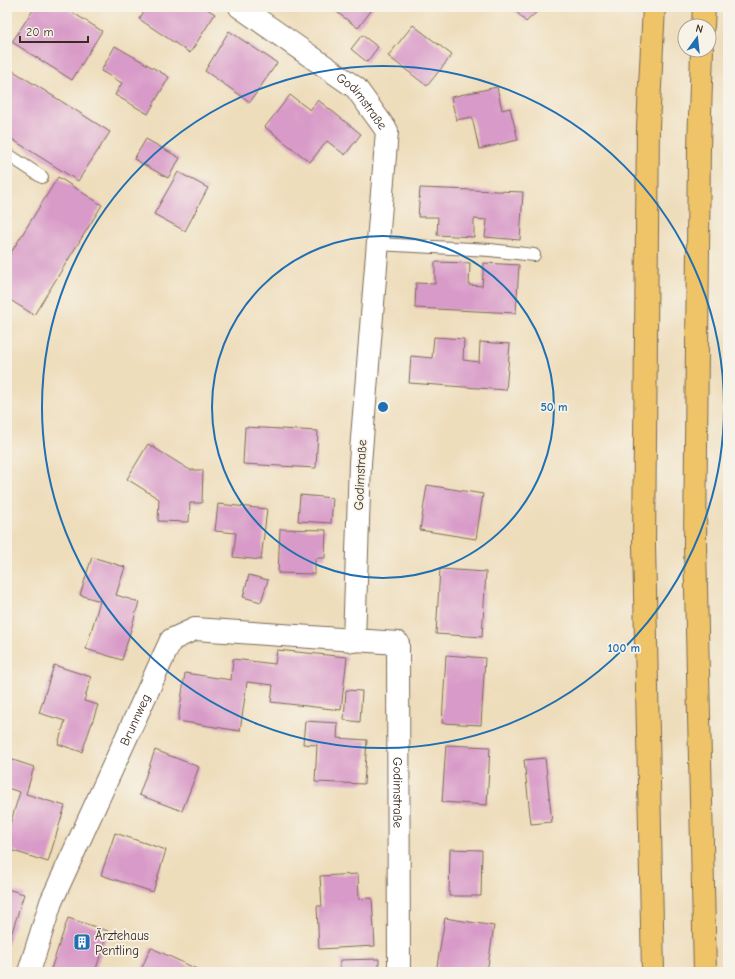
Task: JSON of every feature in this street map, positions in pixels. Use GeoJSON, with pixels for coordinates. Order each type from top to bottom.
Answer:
{"type":"FeatureCollection","features":[{"type":"Feature","properties":{"kind":"highway"},"geometry":{"type":"LineString","coordinates":[[653,972],[644,544],[648,126],[654,7]]}},
{"type":"Feature","properties":{"kind":"highway"},"geometry":{"type":"LineString","coordinates":[[703,18],[704,7]]}},
{"type":"Feature","properties":{"kind":"highway"},"geometry":{"type":"LineString","coordinates":[[702,58],[699,148],[695,545],[705,972]]}},
{"type":"Feature","properties":{"kind":"street","name":"Godimstraße"},"geometry":{"type":"LineString","coordinates":[[240,7],[356,88],[387,131],[360,463],[354,641],[398,643],[399,972]]}},
{"type":"Feature","properties":{"kind":"street","name":"Brunnweg"},"geometry":{"type":"LineString","coordinates":[[29,972],[51,902],[171,640],[195,629],[354,641]]}},
{"type":"Feature","properties":{"kind":"lane"},"geometry":{"type":"LineString","coordinates":[[7,154],[42,177]]}},
{"type":"Feature","properties":{"kind":"lane"},"geometry":{"type":"LineString","coordinates":[[378,244],[490,250],[534,255]]}},
{"type":"Feature","properties":{"kind":"building"},"geometry":{"type":"Polygon","coordinates":[[[35,7],[64,7],[102,31],[72,80],[12,42],[35,7]]]}},
{"type":"Feature","properties":{"kind":"building"},"geometry":{"type":"Polygon","coordinates":[[[147,7],[204,7],[215,14],[190,53],[139,19],[147,7]]]}},
{"type":"Feature","properties":{"kind":"building"},"geometry":{"type":"Polygon","coordinates":[[[330,7],[374,7],[358,28],[330,7]]]}},
{"type":"Feature","properties":{"kind":"building"},"geometry":{"type":"Polygon","coordinates":[[[512,7],[542,7],[526,22],[512,7]]]}},
{"type":"Feature","properties":{"kind":"building"},"geometry":{"type":"Polygon","coordinates":[[[413,25],[452,55],[427,86],[388,56],[413,25]]]}},
{"type":"Feature","properties":{"kind":"building"},"geometry":{"type":"Polygon","coordinates":[[[229,31],[277,63],[250,102],[205,71],[229,31]]]}},
{"type":"Feature","properties":{"kind":"building"},"geometry":{"type":"Polygon","coordinates":[[[362,35],[378,47],[367,62],[351,49],[362,35]]]}},
{"type":"Feature","properties":{"kind":"building"},"geometry":{"type":"Polygon","coordinates":[[[115,46],[169,77],[148,114],[115,95],[122,83],[101,71],[115,46]]]}},
{"type":"Feature","properties":{"kind":"building"},"geometry":{"type":"Polygon","coordinates":[[[7,67],[110,132],[78,181],[7,136],[7,67]]]}},
{"type":"Feature","properties":{"kind":"building"},"geometry":{"type":"Polygon","coordinates":[[[497,87],[502,110],[510,108],[518,140],[479,149],[472,117],[456,120],[451,97],[497,87]]]}},
{"type":"Feature","properties":{"kind":"building"},"geometry":{"type":"Polygon","coordinates":[[[290,95],[310,110],[318,100],[361,134],[345,155],[327,141],[310,162],[265,127],[290,95]]]}},
{"type":"Feature","properties":{"kind":"building"},"geometry":{"type":"Polygon","coordinates":[[[146,139],[180,158],[168,178],[134,159],[146,139]]]}},
{"type":"Feature","properties":{"kind":"building"},"geometry":{"type":"Polygon","coordinates":[[[178,172],[208,188],[185,231],[154,214],[178,172]]]}},
{"type":"Feature","properties":{"kind":"building"},"geometry":{"type":"Polygon","coordinates":[[[58,177],[102,205],[34,315],[7,298],[7,259],[58,177]]]}},
{"type":"Feature","properties":{"kind":"building"},"geometry":{"type":"Polygon","coordinates":[[[420,188],[523,192],[520,240],[485,237],[487,220],[474,219],[474,237],[437,235],[438,217],[418,217],[420,188]]]}},
{"type":"Feature","properties":{"kind":"building"},"geometry":{"type":"Polygon","coordinates":[[[435,262],[470,263],[469,285],[482,286],[484,263],[519,265],[516,313],[415,308],[416,283],[435,284],[435,262]]]}},
{"type":"Feature","properties":{"kind":"building"},"geometry":{"type":"Polygon","coordinates":[[[434,337],[464,339],[463,360],[479,362],[480,342],[510,344],[506,390],[409,383],[411,356],[432,358],[434,337]]]}},
{"type":"Feature","properties":{"kind":"building"},"geometry":{"type":"Polygon","coordinates":[[[245,427],[318,431],[316,468],[243,464],[245,427]]]}},
{"type":"Feature","properties":{"kind":"building"},"geometry":{"type":"Polygon","coordinates":[[[148,444],[190,470],[203,470],[202,503],[190,503],[189,522],[158,521],[159,499],[127,479],[148,444]]]}},
{"type":"Feature","properties":{"kind":"building"},"geometry":{"type":"Polygon","coordinates":[[[427,485],[483,494],[476,539],[420,530],[427,485]]]}},
{"type":"Feature","properties":{"kind":"building"},"geometry":{"type":"Polygon","coordinates":[[[300,495],[333,498],[331,523],[298,521],[300,495]]]}},
{"type":"Feature","properties":{"kind":"building"},"geometry":{"type":"Polygon","coordinates":[[[218,504],[267,509],[261,560],[233,557],[236,533],[215,531],[218,504]]]}},
{"type":"Feature","properties":{"kind":"building"},"geometry":{"type":"Polygon","coordinates":[[[280,529],[326,530],[325,558],[315,558],[315,574],[278,573],[280,529]]]}},
{"type":"Feature","properties":{"kind":"building"},"geometry":{"type":"Polygon","coordinates":[[[92,557],[125,567],[116,595],[139,602],[122,660],[86,649],[100,601],[80,595],[92,557]]]}},
{"type":"Feature","properties":{"kind":"building"},"geometry":{"type":"Polygon","coordinates":[[[440,569],[486,572],[482,637],[436,634],[440,569]]]}},
{"type":"Feature","properties":{"kind":"building"},"geometry":{"type":"Polygon","coordinates":[[[249,575],[268,580],[261,602],[243,597],[249,575]]]}},
{"type":"Feature","properties":{"kind":"building"},"geometry":{"type":"Polygon","coordinates":[[[277,650],[347,657],[341,710],[271,702],[273,685],[247,682],[240,731],[178,721],[185,673],[231,680],[233,659],[275,664],[277,650]]]}},
{"type":"Feature","properties":{"kind":"building"},"geometry":{"type":"Polygon","coordinates":[[[446,655],[485,658],[481,725],[442,723],[446,655]]]}},
{"type":"Feature","properties":{"kind":"building"},"geometry":{"type":"Polygon","coordinates":[[[54,665],[91,677],[84,701],[98,705],[82,752],[58,744],[65,721],[39,713],[54,665]]]}},
{"type":"Feature","properties":{"kind":"building"},"geometry":{"type":"Polygon","coordinates":[[[346,690],[362,691],[360,722],[344,720],[346,690]]]}},
{"type":"Feature","properties":{"kind":"building"},"geometry":{"type":"Polygon","coordinates":[[[305,721],[338,723],[337,738],[367,740],[364,784],[315,782],[317,745],[303,744],[305,721]]]}},
{"type":"Feature","properties":{"kind":"building"},"geometry":{"type":"Polygon","coordinates":[[[446,745],[490,747],[487,805],[442,802],[446,745]]]}},
{"type":"Feature","properties":{"kind":"building"},"geometry":{"type":"Polygon","coordinates":[[[155,750],[199,767],[182,811],[139,795],[155,750]]]}},
{"type":"Feature","properties":{"kind":"building"},"geometry":{"type":"Polygon","coordinates":[[[7,758],[34,767],[26,794],[65,806],[48,862],[7,849],[7,834],[20,792],[7,788],[7,758]]]}},
{"type":"Feature","properties":{"kind":"building"},"geometry":{"type":"Polygon","coordinates":[[[545,758],[552,822],[531,824],[524,760],[545,758]]]}},
{"type":"Feature","properties":{"kind":"building"},"geometry":{"type":"Polygon","coordinates":[[[115,833],[166,850],[153,892],[101,875],[115,833]]]}},
{"type":"Feature","properties":{"kind":"building"},"geometry":{"type":"Polygon","coordinates":[[[450,849],[482,850],[481,896],[449,896],[450,849]]]}},
{"type":"Feature","properties":{"kind":"building"},"geometry":{"type":"Polygon","coordinates":[[[358,874],[359,899],[372,898],[375,946],[319,949],[317,906],[322,906],[320,876],[358,874]]]}},
{"type":"Feature","properties":{"kind":"building"},"geometry":{"type":"Polygon","coordinates":[[[7,889],[24,894],[8,945],[7,945],[7,889]]]}},
{"type":"Feature","properties":{"kind":"building","name":"Ärztehaus Pentling"},"geometry":{"type":"Polygon","coordinates":[[[68,918],[108,931],[95,972],[50,972],[68,918]]]}},
{"type":"Feature","properties":{"kind":"building"},"geometry":{"type":"Polygon","coordinates":[[[445,918],[494,926],[487,972],[436,972],[445,918]]]}},
{"type":"Feature","properties":{"kind":"building"},"geometry":{"type":"Polygon","coordinates":[[[151,947],[154,949],[203,972],[140,972],[151,947]]]}},
{"type":"Feature","properties":{"kind":"building"},"geometry":{"type":"Polygon","coordinates":[[[379,959],[379,972],[340,972],[340,960],[379,959]]]}},
{"type":"Feature","properties":{"kind":"place","name":"Ärztehaus Pentling"},"geometry":{"type":"Point","coordinates":[82,942]}}]}
